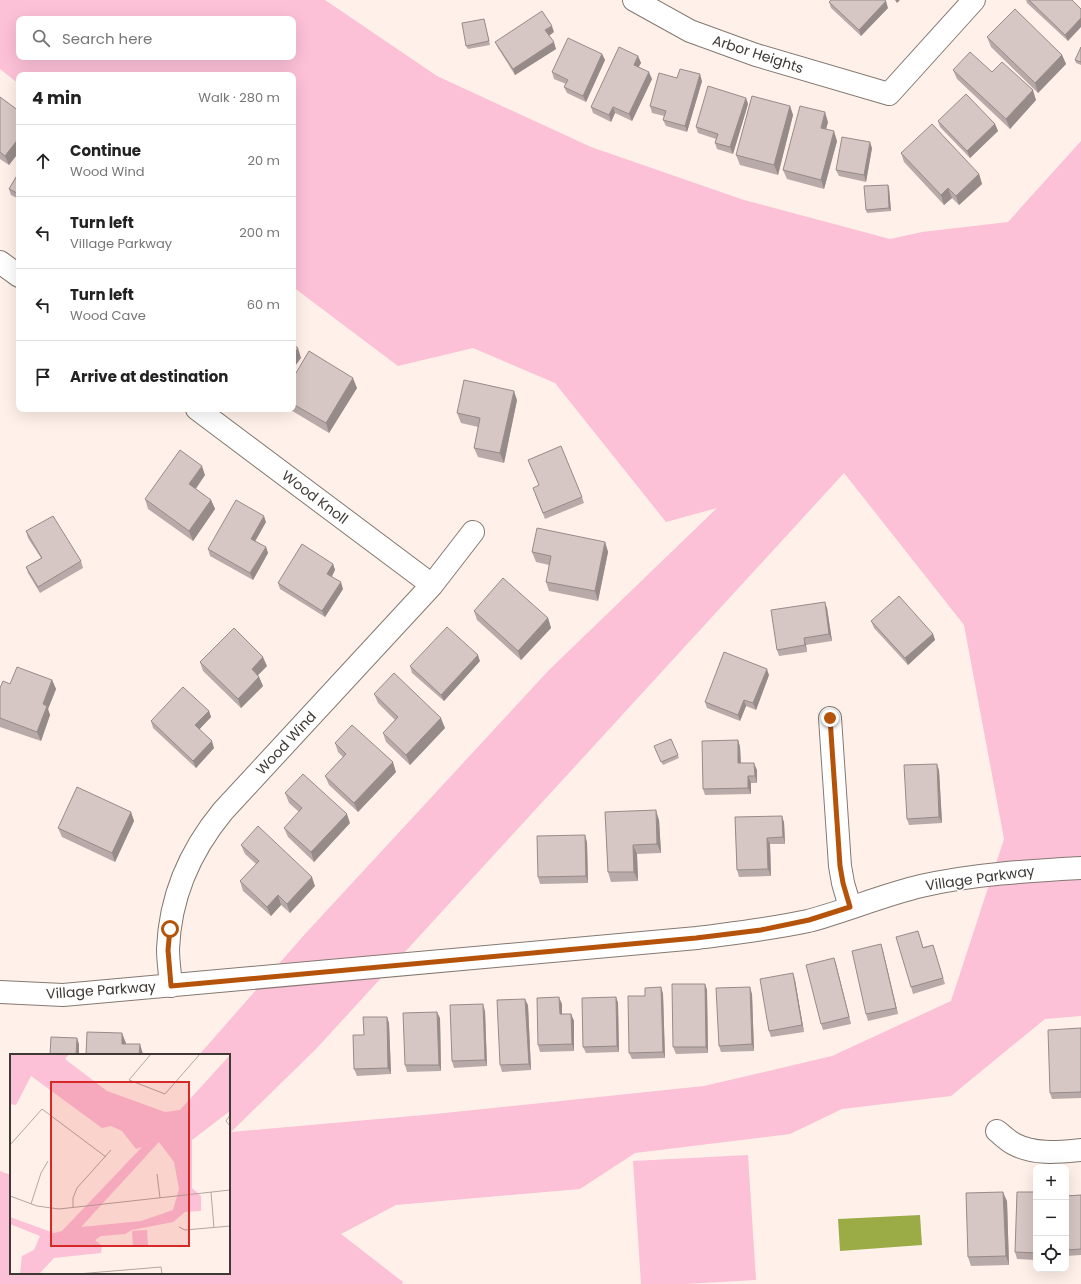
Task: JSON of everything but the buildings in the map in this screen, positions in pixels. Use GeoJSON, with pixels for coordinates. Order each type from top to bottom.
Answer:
{"type":"FeatureCollection","features":[{"type":"Feature","properties":{"kind":"street","name":"Arbor Heights"},"geometry":{"type":"LineString","coordinates":[[634,0],[690,31],[756,55],[889,94],[974,0]]}},
{"type":"Feature","properties":{"kind":"street"},"geometry":{"type":"LineString","coordinates":[[0,262],[16,274]]}},
{"type":"Feature","properties":{"kind":"street","name":"Wood Knoll"},"geometry":{"type":"LineString","coordinates":[[201,412],[432,585]]}},
{"type":"Feature","properties":{"kind":"street","name":"Wood Wind"},"geometry":{"type":"LineString","coordinates":[[171,986],[168,950],[173,907],[187,866],[209,828],[228,805],[432,585],[473,532]]}},
{"type":"Feature","properties":{"kind":"street"},"geometry":{"type":"LineString","coordinates":[[830,718],[840,866],[850,907]]}},
{"type":"Feature","properties":{"kind":"street","name":"Village Parkway"},"geometry":{"type":"LineString","coordinates":[[0,992],[63,995],[704,937],[761,930],[809,920],[920,886],[964,877],[1008,872],[1081,868]]}},
{"type":"Feature","properties":{"kind":"street"},"geometry":{"type":"LineString","coordinates":[[997,1131],[1013,1144],[1027,1150],[1050,1152],[1081,1150]]}},
{"type":"Feature","properties":{"kind":"shaded area"},"geometry":{"type":"Polygon","coordinates":[[[0,0],[325,0],[437,76],[591,147],[744,200],[890,239],[922,232],[1008,222],[1081,141],[1081,1016],[1045,1019],[951,1096],[842,1109],[790,1134],[635,1153],[580,1189],[396,1205],[341,1234],[403,1282],[402,1284],[0,1284],[0,1171],[10,1175],[10,1274],[230,1274],[230,1054],[200,1054],[305,934],[549,670],[717,508],[666,522],[555,383],[473,348],[398,366],[296,289],[296,72],[16,72],[16,82],[0,69],[0,0]],[[844,473],[316,1049],[231,1132],[435,1114],[704,1086],[832,1056],[951,1001],[1004,839],[964,625],[844,473]]]}},
{"type":"Feature","properties":{"kind":"shaded area"},"geometry":{"type":"Polygon","coordinates":[[[748,1155],[756,1280],[685,1284],[641,1284],[633,1161],[748,1155]]]}},
{"type":"Feature","properties":{"kind":"shaded area"},"geometry":{"type":"Polygon","coordinates":[[[920,1215],[922,1245],[840,1251],[838,1219],[920,1215]]]}},
{"type":"Feature","properties":{"kind":"route"},"geometry":{"type":"LineString","coordinates":[[170,929],[168,950],[171,986],[696,938],[761,930],[809,920],[850,907],[840,866],[830,718]]}}]}
